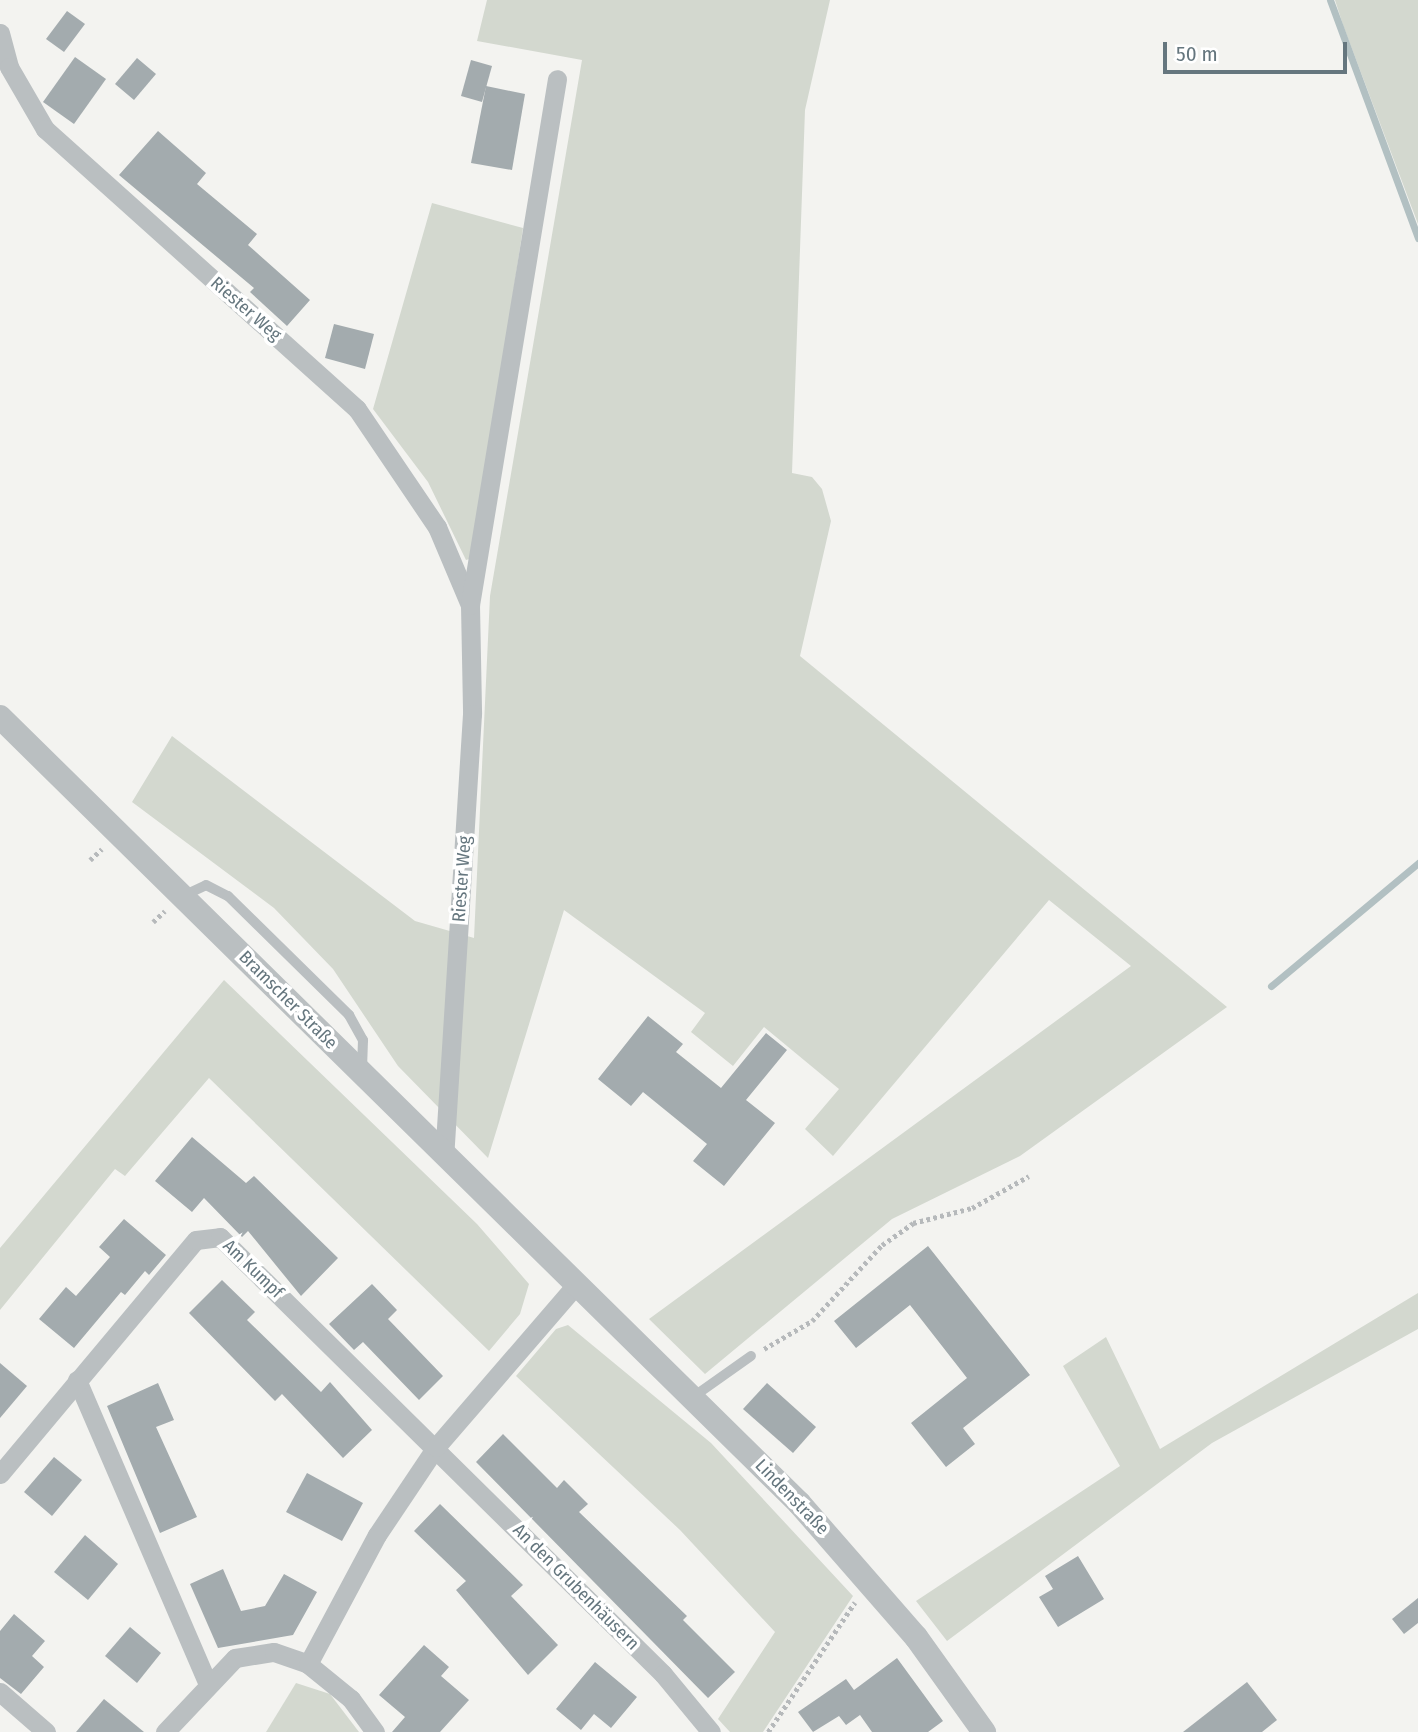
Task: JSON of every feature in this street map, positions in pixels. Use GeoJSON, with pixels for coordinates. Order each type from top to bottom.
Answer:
{"type":"FeatureCollection","features":[{"type":"Feature","properties":{"kind":"street","name":"Riester Weg"},"geometry":{"type":"LineString","coordinates":[[0,33],[9,67],[45,129],[357,409],[437,527],[470,605]]}},
{"type":"Feature","properties":{"kind":"street","name":"Riester Weg"},"geometry":{"type":"LineString","coordinates":[[444,1154],[472,714],[470,605],[557,79]]}},
{"type":"Feature","properties":{"kind":"street","name":"Bramscher Straße"},"geometry":{"type":"LineString","coordinates":[[0,717],[575,1286]]}},
{"type":"Feature","properties":{"kind":"street","name":"Am Kumpf"},"geometry":{"type":"LineString","coordinates":[[0,1474],[196,1240],[220,1237],[436,1447]]}},
{"type":"Feature","properties":{"kind":"street","name":"Lindenstraße"},"geometry":{"type":"LineString","coordinates":[[575,1286],[692,1397],[869,1580],[984,1732]]}},
{"type":"Feature","properties":{"kind":"street"},"geometry":{"type":"LineString","coordinates":[[308,1664],[377,1535],[436,1447],[575,1286]]}},
{"type":"Feature","properties":{"kind":"street"},"geometry":{"type":"LineString","coordinates":[[77,1380],[207,1682]]}},
{"type":"Feature","properties":{"kind":"street","name":"An den Grubenhäusern"},"geometry":{"type":"LineString","coordinates":[[436,1447],[663,1674],[711,1732]]}},
{"type":"Feature","properties":{"kind":"street"},"geometry":{"type":"LineString","coordinates":[[165,1732],[207,1682],[235,1658],[274,1652],[308,1664],[351,1699],[375,1732]]}},
{"type":"Feature","properties":{"kind":"street"},"geometry":{"type":"LineString","coordinates":[[0,1692],[46,1732]]}},
{"type":"Feature","properties":{"kind":"lane"},"geometry":{"type":"LineString","coordinates":[[692,1397],[751,1356]]}},
{"type":"Feature","properties":{"kind":"path"},"geometry":{"type":"LineString","coordinates":[[751,1356],[812,1321],[882,1245],[913,1223],[972,1208],[1029,1176]]}},
{"type":"Feature","properties":{"kind":"path"},"geometry":{"type":"LineString","coordinates":[[768,1732],[869,1580]]}},
{"type":"Feature","properties":{"kind":"shaded area"},"geometry":{"type":"Polygon","coordinates":[[[487,0],[830,0],[805,110],[792,473],[812,477],[822,489],[831,521],[800,656],[1227,1007],[1020,1156],[892,1219],[705,1374],[649,1319],[1131,966],[1049,900],[833,1156],[805,1129],[839,1089],[764,1027],[733,1066],[691,1032],[705,1013],[564,910],[488,1158],[398,1066],[333,969],[274,908],[132,802],[172,736],[415,921],[474,938],[490,596],[582,60],[477,41],[487,0]]]}},
{"type":"Feature","properties":{"kind":"shaded area"},"geometry":{"type":"Polygon","coordinates":[[[1335,0],[1418,0],[1418,224],[1343,25],[1335,0]]]}},
{"type":"Feature","properties":{"kind":"shaded area"},"geometry":{"type":"Polygon","coordinates":[[[432,203],[523,228],[473,558],[466,560],[428,482],[373,409],[432,203]]]}},
{"type":"Feature","properties":{"kind":"shaded area"},"geometry":{"type":"Polygon","coordinates":[[[224,980],[477,1224],[529,1284],[520,1314],[489,1351],[209,1078],[125,1176],[115,1169],[0,1310],[0,1248],[224,980]]]}},
{"type":"Feature","properties":{"kind":"shaded area"},"geometry":{"type":"Polygon","coordinates":[[[1418,1293],[1418,1329],[1212,1443],[947,1641],[916,1601],[1120,1466],[1063,1366],[1106,1337],[1160,1449],[1418,1293]]]}},
{"type":"Feature","properties":{"kind":"shaded area"},"geometry":{"type":"Polygon","coordinates":[[[568,1325],[711,1443],[853,1596],[763,1732],[730,1732],[718,1719],[775,1632],[680,1530],[516,1376],[556,1329],[568,1325]]]}},
{"type":"Feature","properties":{"kind":"shaded area"},"geometry":{"type":"Polygon","coordinates":[[[296,1683],[330,1694],[359,1732],[266,1732],[296,1683]]]}},
{"type":"Feature","properties":{"kind":"building"},"geometry":{"type":"Polygon","coordinates":[[[67,11],[85,24],[64,52],[46,39],[67,11]]]}},
{"type":"Feature","properties":{"kind":"building"},"geometry":{"type":"Polygon","coordinates":[[[75,57],[106,79],[74,124],[43,102],[75,57]]]}},
{"type":"Feature","properties":{"kind":"building"},"geometry":{"type":"Polygon","coordinates":[[[137,58],[156,74],[134,100],[115,84],[137,58]]]}},
{"type":"Feature","properties":{"kind":"building"},"geometry":{"type":"Polygon","coordinates":[[[471,60],[492,66],[482,102],[461,96],[471,60]]]}},
{"type":"Feature","properties":{"kind":"building"},"geometry":{"type":"Polygon","coordinates":[[[486,86],[525,94],[512,170],[471,163],[486,86]]]}},
{"type":"Feature","properties":{"kind":"building"},"geometry":{"type":"Polygon","coordinates":[[[158,131],[206,173],[197,184],[257,234],[248,245],[310,300],[287,326],[250,292],[254,288],[119,175],[158,131]]]}},
{"type":"Feature","properties":{"kind":"building"},"geometry":{"type":"Polygon","coordinates":[[[334,324],[374,334],[365,369],[325,358],[334,324]]]}},
{"type":"Feature","properties":{"kind":"building"},"geometry":{"type":"Polygon","coordinates":[[[648,1016],[683,1044],[676,1052],[721,1088],[766,1033],[787,1050],[746,1100],[775,1123],[724,1186],[693,1161],[707,1144],[643,1092],[631,1106],[598,1079],[648,1016]]]}},
{"type":"Feature","properties":{"kind":"building"},"geometry":{"type":"Polygon","coordinates":[[[192,1137],[246,1183],[254,1176],[338,1258],[301,1296],[248,1231],[242,1237],[204,1198],[192,1212],[155,1181],[192,1137]]]}},
{"type":"Feature","properties":{"kind":"building"},"geometry":{"type":"Polygon","coordinates":[[[124,1219],[166,1255],[149,1275],[145,1271],[125,1295],[121,1292],[74,1348],[39,1319],[66,1287],[76,1296],[110,1257],[99,1247],[124,1219]]]}},
{"type":"Feature","properties":{"kind":"building"},"geometry":{"type":"Polygon","coordinates":[[[928,1246],[1030,1375],[963,1428],[975,1444],[946,1467],[911,1423],[967,1378],[910,1305],[856,1348],[834,1321],[928,1246]]]}},
{"type":"Feature","properties":{"kind":"building"},"geometry":{"type":"Polygon","coordinates":[[[222,1280],[255,1312],[247,1320],[321,1392],[330,1382],[372,1430],[343,1458],[282,1394],[275,1401],[189,1313],[222,1280]]]}},
{"type":"Feature","properties":{"kind":"building"},"geometry":{"type":"Polygon","coordinates":[[[372,1284],[397,1310],[388,1319],[443,1376],[419,1400],[363,1342],[354,1350],[329,1324],[372,1284]]]}},
{"type":"Feature","properties":{"kind":"building"},"geometry":{"type":"Polygon","coordinates":[[[0,1363],[27,1386],[0,1418],[0,1363]]]}},
{"type":"Feature","properties":{"kind":"building"},"geometry":{"type":"Polygon","coordinates":[[[158,1383],[174,1420],[156,1427],[197,1517],[160,1533],[107,1406],[158,1383]]]}},
{"type":"Feature","properties":{"kind":"building"},"geometry":{"type":"Polygon","coordinates":[[[767,1383],[816,1427],[793,1453],[743,1409],[767,1383]]]}},
{"type":"Feature","properties":{"kind":"building"},"geometry":{"type":"Polygon","coordinates":[[[503,1434],[557,1488],[564,1480],[588,1504],[579,1512],[687,1616],[683,1620],[735,1672],[708,1698],[476,1462],[503,1434]]]}},
{"type":"Feature","properties":{"kind":"building"},"geometry":{"type":"Polygon","coordinates":[[[54,1457],[82,1480],[52,1516],[24,1492],[54,1457]]]}},
{"type":"Feature","properties":{"kind":"building"},"geometry":{"type":"Polygon","coordinates":[[[307,1473],[363,1503],[342,1541],[286,1512],[307,1473]]]}},
{"type":"Feature","properties":{"kind":"building"},"geometry":{"type":"Polygon","coordinates":[[[440,1504],[523,1585],[511,1596],[558,1645],[528,1675],[456,1590],[466,1581],[414,1531],[440,1504]]]}},
{"type":"Feature","properties":{"kind":"building"},"geometry":{"type":"Polygon","coordinates":[[[85,1535],[118,1564],[88,1600],[54,1572],[85,1535]]]}},
{"type":"Feature","properties":{"kind":"building"},"geometry":{"type":"Polygon","coordinates":[[[1078,1556],[1104,1599],[1058,1627],[1039,1597],[1053,1589],[1045,1576],[1078,1556]]]}},
{"type":"Feature","properties":{"kind":"building"},"geometry":{"type":"Polygon","coordinates":[[[223,1569],[241,1611],[265,1606],[284,1574],[317,1592],[293,1635],[218,1648],[190,1584],[223,1569]]]}},
{"type":"Feature","properties":{"kind":"building"},"geometry":{"type":"Polygon","coordinates":[[[1418,1598],[1418,1623],[1404,1634],[1392,1619],[1418,1598]]]}},
{"type":"Feature","properties":{"kind":"building"},"geometry":{"type":"Polygon","coordinates":[[[14,1614],[45,1641],[32,1656],[44,1667],[21,1694],[0,1678],[0,1631],[14,1614]]]}},
{"type":"Feature","properties":{"kind":"building"},"geometry":{"type":"Polygon","coordinates":[[[130,1627],[161,1653],[137,1683],[105,1656],[130,1627]]]}},
{"type":"Feature","properties":{"kind":"building"},"geometry":{"type":"Polygon","coordinates":[[[424,1645],[449,1667],[441,1676],[469,1700],[440,1732],[392,1732],[405,1717],[379,1695],[424,1645]]]}},
{"type":"Feature","properties":{"kind":"building"},"geometry":{"type":"Polygon","coordinates":[[[897,1658],[943,1721],[928,1732],[872,1732],[860,1715],[846,1725],[839,1716],[813,1732],[798,1712],[846,1679],[854,1690],[897,1658]]]}},
{"type":"Feature","properties":{"kind":"building"},"geometry":{"type":"Polygon","coordinates":[[[595,1662],[637,1697],[611,1728],[594,1714],[581,1730],[556,1709],[595,1662]]]}},
{"type":"Feature","properties":{"kind":"building"},"geometry":{"type":"Polygon","coordinates":[[[1247,1682],[1277,1720],[1262,1732],[1183,1732],[1247,1682]]]}},
{"type":"Feature","properties":{"kind":"building"},"geometry":{"type":"Polygon","coordinates":[[[104,1699],[144,1732],[76,1732],[104,1699]]]}},
{"type":"Feature","properties":{"kind":"waterway"},"geometry":{"type":"LineString","coordinates":[[1330,0],[1418,238]]}},
{"type":"Feature","properties":{"kind":"waterway"},"geometry":{"type":"LineString","coordinates":[[1271,986],[1418,863]]}}]}
